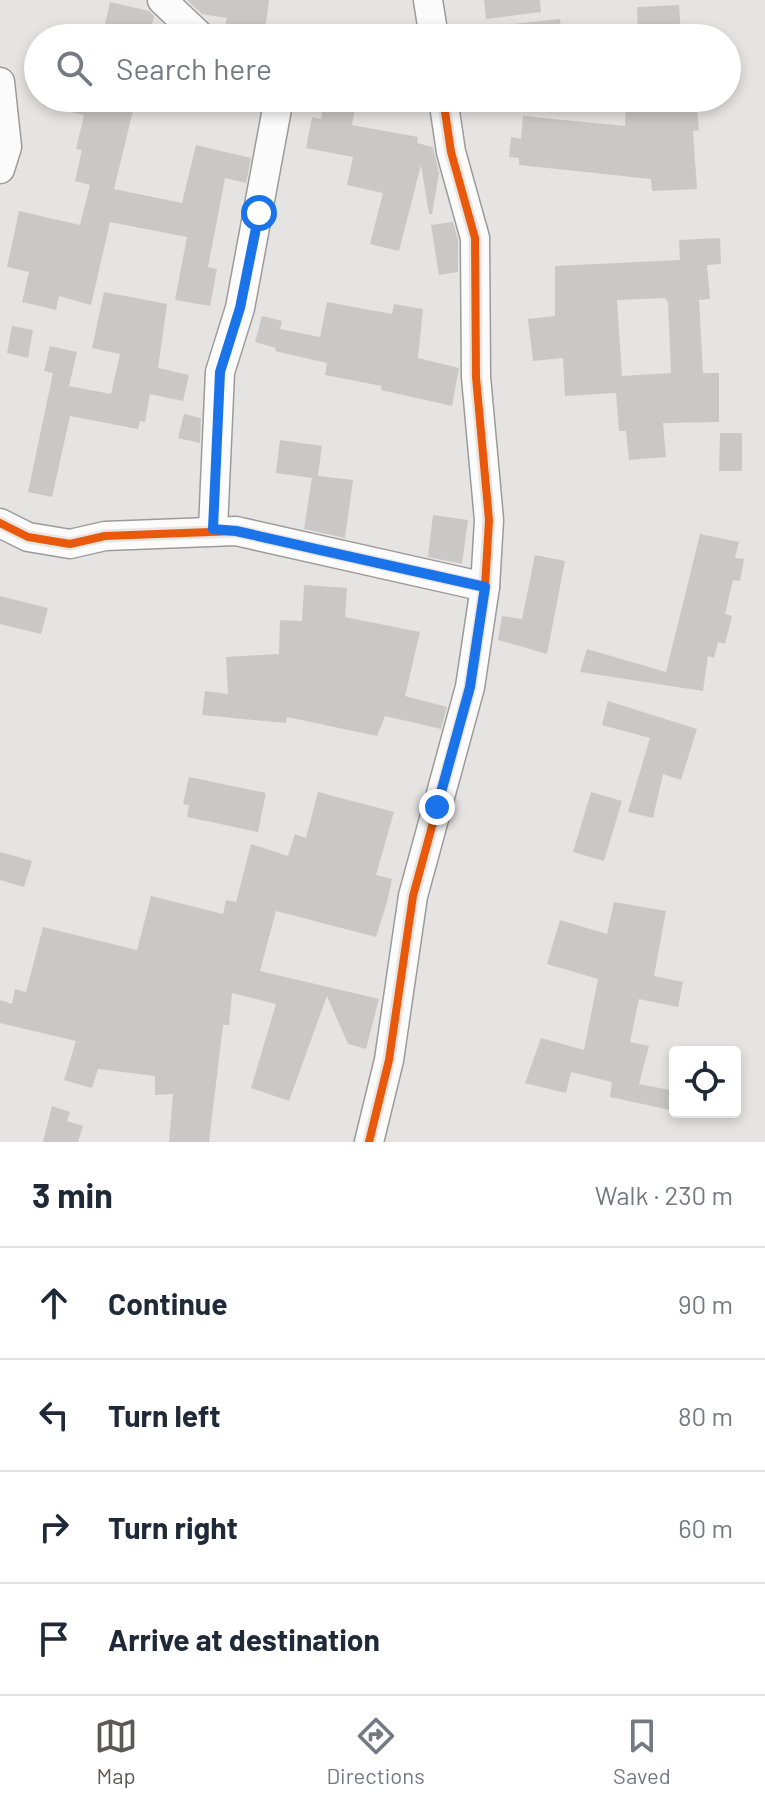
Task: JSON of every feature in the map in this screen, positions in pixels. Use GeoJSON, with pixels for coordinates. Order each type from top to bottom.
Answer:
{"type":"FeatureCollection","features":[{"type":"Feature","properties":{"kind":"street"},"geometry":{"type":"LineString","coordinates":[[162,0],[187,24]]}},
{"type":"Feature","properties":{"kind":"street"},"geometry":{"type":"LineString","coordinates":[[428,0],[432,24]]}},
{"type":"Feature","properties":{"kind":"street"},"geometry":{"type":"LineString","coordinates":[[0,82],[7,147],[0,169]]}},
{"type":"Feature","properties":{"kind":"street"},"geometry":{"type":"LineString","coordinates":[[213,529],[220,372],[240,308],[276,112]]}},
{"type":"Feature","properties":{"kind":"street"},"geometry":{"type":"LineString","coordinates":[[369,1142],[389,1060],[413,896],[470,687],[485,587],[489,520],[476,377],[475,238],[451,152],[445,112]]}},
{"type":"Feature","properties":{"kind":"street"},"geometry":{"type":"LineString","coordinates":[[0,523],[28,537],[70,544],[105,536],[213,529],[236,531],[485,587]]}},
{"type":"Feature","properties":{"kind":"building"},"geometry":{"type":"Polygon","coordinates":[[[187,0],[269,0],[266,24],[226,24],[227,18],[202,14],[187,0]]]}},
{"type":"Feature","properties":{"kind":"building"},"geometry":{"type":"Polygon","coordinates":[[[484,0],[540,0],[541,12],[486,19],[484,0]]]}},
{"type":"Feature","properties":{"kind":"building"},"geometry":{"type":"Polygon","coordinates":[[[110,2],[149,11],[154,16],[152,24],[105,24],[110,2]]]}},
{"type":"Feature","properties":{"kind":"building"},"geometry":{"type":"Polygon","coordinates":[[[679,5],[680,24],[638,24],[637,7],[679,5]]]}},
{"type":"Feature","properties":{"kind":"building"},"geometry":{"type":"Polygon","coordinates":[[[560,19],[561,24],[513,24],[560,19]]]}},
{"type":"Feature","properties":{"kind":"building"},"geometry":{"type":"Polygon","coordinates":[[[72,112],[133,112],[114,189],[182,203],[196,145],[251,158],[246,183],[225,178],[208,267],[217,269],[210,306],[175,300],[187,237],[110,222],[91,305],[59,296],[56,310],[22,302],[29,272],[7,267],[19,211],[80,225],[90,185],[75,181],[82,150],[76,149],[84,115],[72,112]]]}},
{"type":"Feature","properties":{"kind":"building"},"geometry":{"type":"Polygon","coordinates":[[[322,112],[354,112],[352,125],[418,137],[417,143],[433,147],[439,173],[432,214],[429,214],[421,165],[399,251],[370,244],[383,193],[347,185],[353,157],[306,148],[312,117],[321,119],[322,112]]]}},
{"type":"Feature","properties":{"kind":"building"},"geometry":{"type":"Polygon","coordinates":[[[626,112],[697,112],[699,130],[693,131],[697,189],[652,191],[651,179],[519,165],[519,158],[509,157],[511,137],[521,139],[523,116],[625,126],[626,112]]]}},
{"type":"Feature","properties":{"kind":"building"},"geometry":{"type":"Polygon","coordinates":[[[453,222],[458,240],[458,272],[439,275],[431,225],[453,222]]]}},
{"type":"Feature","properties":{"kind":"building"},"geometry":{"type":"Polygon","coordinates":[[[720,238],[721,264],[707,265],[710,299],[699,300],[703,373],[719,373],[719,422],[663,423],[666,457],[629,460],[626,431],[619,431],[616,393],[565,396],[563,358],[533,361],[528,319],[555,316],[555,266],[680,260],[679,240],[720,238]],[[665,298],[617,300],[622,376],[671,373],[668,302],[665,298]]]}},
{"type":"Feature","properties":{"kind":"building"},"geometry":{"type":"Polygon","coordinates":[[[104,292],[167,304],[158,368],[189,375],[183,401],[150,394],[145,422],[140,421],[138,429],[70,416],[52,497],[28,492],[53,373],[44,371],[50,346],[77,352],[69,386],[111,394],[120,354],[92,348],[104,292]]]}},
{"type":"Feature","properties":{"kind":"building"},"geometry":{"type":"Polygon","coordinates":[[[327,302],[392,314],[394,304],[423,309],[418,358],[459,368],[452,406],[381,390],[382,386],[325,375],[327,363],[275,351],[276,348],[255,342],[262,316],[282,321],[280,329],[320,337],[327,302]]]}},
{"type":"Feature","properties":{"kind":"building"},"geometry":{"type":"Polygon","coordinates":[[[12,326],[33,330],[28,358],[7,353],[12,326]]]}},
{"type":"Feature","properties":{"kind":"building"},"geometry":{"type":"Polygon","coordinates":[[[184,414],[201,418],[200,443],[178,438],[184,414]]]}},
{"type":"Feature","properties":{"kind":"building"},"geometry":{"type":"Polygon","coordinates":[[[720,433],[742,433],[742,471],[719,471],[720,433]]]}},
{"type":"Feature","properties":{"kind":"building"},"geometry":{"type":"Polygon","coordinates":[[[280,440],[322,446],[318,476],[353,480],[345,538],[304,529],[312,478],[276,473],[280,440]]]}},
{"type":"Feature","properties":{"kind":"building"},"geometry":{"type":"Polygon","coordinates":[[[433,515],[468,520],[462,564],[428,557],[433,515]]]}},
{"type":"Feature","properties":{"kind":"building"},"geometry":{"type":"Polygon","coordinates":[[[700,534],[739,542],[735,558],[744,559],[740,581],[733,580],[725,614],[732,616],[725,644],[718,642],[714,658],[708,656],[703,691],[580,672],[587,649],[666,672],[700,534]]]}},
{"type":"Feature","properties":{"kind":"building"},"geometry":{"type":"Polygon","coordinates":[[[535,555],[565,561],[547,654],[498,640],[502,616],[522,619],[535,555]]]}},
{"type":"Feature","properties":{"kind":"building"},"geometry":{"type":"Polygon","coordinates":[[[304,585],[347,588],[345,617],[420,632],[405,696],[447,707],[441,729],[385,716],[377,736],[287,717],[286,723],[202,715],[205,691],[228,694],[226,657],[279,654],[280,620],[302,621],[304,585]]]}},
{"type":"Feature","properties":{"kind":"building"},"geometry":{"type":"Polygon","coordinates":[[[0,596],[48,608],[41,634],[0,624],[0,596]]]}},
{"type":"Feature","properties":{"kind":"building"},"geometry":{"type":"Polygon","coordinates":[[[608,701],[697,729],[681,780],[663,774],[653,818],[628,812],[650,738],[602,725],[608,701]]]}},
{"type":"Feature","properties":{"kind":"building"},"geometry":{"type":"Polygon","coordinates":[[[189,777],[266,793],[258,832],[187,817],[189,805],[183,804],[189,777]]]}},
{"type":"Feature","properties":{"kind":"building"},"geometry":{"type":"Polygon","coordinates":[[[318,792],[394,812],[376,875],[392,879],[376,937],[276,911],[260,971],[379,999],[366,1049],[348,1044],[327,996],[289,1101],[251,1088],[276,1004],[232,993],[229,1025],[223,1025],[209,1142],[169,1142],[173,1094],[155,1095],[155,1076],[98,1069],[92,1088],[64,1080],[76,1041],[0,1023],[0,1000],[12,1004],[15,989],[26,992],[43,927],[137,950],[151,896],[223,914],[226,900],[236,902],[251,844],[288,856],[295,834],[306,838],[318,792]]]}},
{"type":"Feature","properties":{"kind":"building"},"geometry":{"type":"Polygon","coordinates":[[[591,792],[622,801],[604,861],[573,852],[591,792]]]}},
{"type":"Feature","properties":{"kind":"building"},"geometry":{"type":"Polygon","coordinates":[[[0,852],[32,861],[24,887],[0,880],[0,852]]]}},
{"type":"Feature","properties":{"kind":"building"},"geometry":{"type":"Polygon","coordinates":[[[614,902],[666,911],[654,976],[683,982],[678,1007],[639,999],[630,1042],[649,1046],[639,1084],[669,1090],[669,1110],[610,1097],[612,1082],[571,1072],[566,1093],[525,1083],[541,1038],[584,1050],[598,979],[547,964],[560,920],[607,934],[614,902]]]}},
{"type":"Feature","properties":{"kind":"building"},"geometry":{"type":"Polygon","coordinates":[[[52,1106],[70,1112],[67,1121],[83,1126],[78,1142],[43,1142],[52,1106]]]}},
{"type":"Feature","properties":{"kind":"cycle path"},"geometry":{"type":"LineString","coordinates":[[369,1142],[389,1060],[413,896],[470,687],[485,587],[489,520],[476,377],[475,238],[451,152],[445,112]]}},
{"type":"Feature","properties":{"kind":"cycle path"},"geometry":{"type":"LineString","coordinates":[[0,523],[28,537],[70,544],[105,536],[236,531],[485,587]]}},
{"type":"Feature","properties":{"kind":"route"},"geometry":{"type":"LineString","coordinates":[[259,213],[240,308],[220,372],[213,529],[236,531],[485,587],[470,687],[437,807]]}}]}
